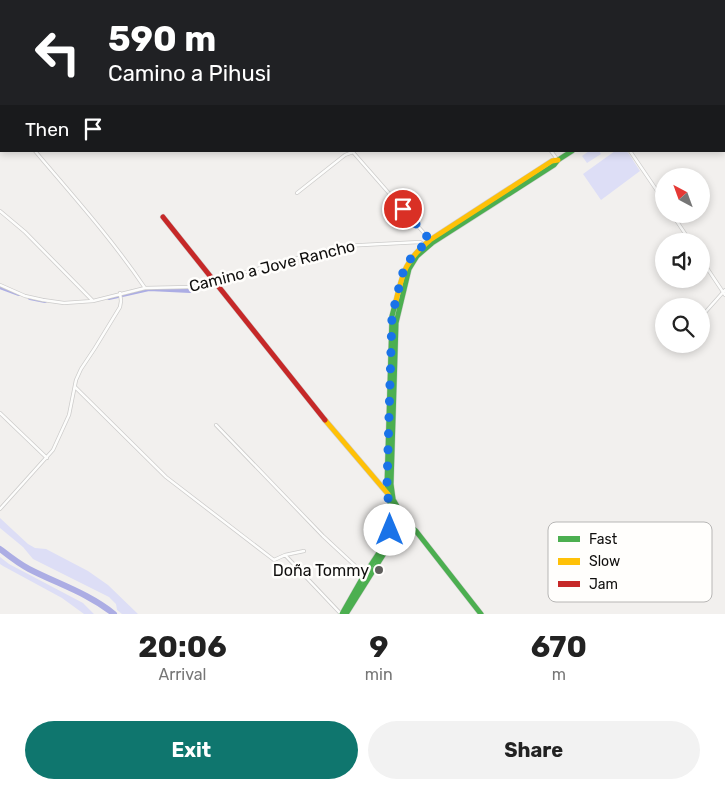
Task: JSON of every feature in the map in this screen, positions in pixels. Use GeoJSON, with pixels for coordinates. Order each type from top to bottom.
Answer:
{"type":"FeatureCollection","features":[{"type":"Feature","properties":{"kind":"main road"},"geometry":{"type":"LineString","coordinates":[[342,614],[381,551],[390,530],[392,513],[387,494],[392,316],[404,269],[411,258],[424,246],[552,161],[558,160],[570,152]]}},
{"type":"Feature","properties":{"kind":"main road"},"geometry":{"type":"LineString","coordinates":[[163,217],[216,280],[268,349],[392,498],[407,524],[416,531],[481,614]]}},
{"type":"Feature","properties":{"kind":"main road"},"geometry":{"type":"LineString","coordinates":[[346,614],[366,576],[385,552],[394,531],[395,513],[391,484],[397,316],[409,269],[424,246]]}},
{"type":"Feature","properties":{"kind":"street"},"geometry":{"type":"LineString","coordinates":[[36,152],[87,214],[102,229],[145,288]]}},
{"type":"Feature","properties":{"kind":"street"},"geometry":{"type":"LineString","coordinates":[[297,193],[345,155],[353,152],[431,242]]}},
{"type":"Feature","properties":{"kind":"street"},"geometry":{"type":"LineString","coordinates":[[552,152],[558,160]]}},
{"type":"Feature","properties":{"kind":"street"},"geometry":{"type":"LineString","coordinates":[[631,152],[655,188]]}},
{"type":"Feature","properties":{"kind":"street"},"geometry":{"type":"LineString","coordinates":[[0,211],[25,232],[93,301]]}},
{"type":"Feature","properties":{"kind":"street","name":"Camino a Jove Rancho"},"geometry":{"type":"LineString","coordinates":[[0,285],[25,296],[43,300],[64,303],[93,301],[145,288],[190,287],[343,246],[420,242],[424,246]]}},
{"type":"Feature","properties":{"kind":"street"},"geometry":{"type":"LineString","coordinates":[[710,272],[724,293],[710,308]]}},
{"type":"Feature","properties":{"kind":"street"},"geometry":{"type":"LineString","coordinates":[[0,509],[54,450],[69,416],[81,369],[96,348],[120,307],[120,293]]}},
{"type":"Feature","properties":{"kind":"street"},"geometry":{"type":"LineString","coordinates":[[75,387],[166,477],[274,560],[285,555],[304,551]]}},
{"type":"Feature","properties":{"kind":"street"},"geometry":{"type":"LineString","coordinates":[[0,412],[47,458]]}},
{"type":"Feature","properties":{"kind":"street"},"geometry":{"type":"LineString","coordinates":[[216,426],[323,536],[366,576]]}},
{"type":"Feature","properties":{"kind":"street"},"geometry":{"type":"LineString","coordinates":[[285,555],[342,614]]}},
{"type":"Feature","properties":{"kind":"shaded area"},"geometry":{"type":"Polygon","coordinates":[[[588,152],[600,152],[601,154],[587,163],[582,156],[588,152]]]}},
{"type":"Feature","properties":{"kind":"shaded area"},"geometry":{"type":"Polygon","coordinates":[[[614,152],[628,152],[640,171],[601,200],[583,174],[614,152]]]}},
{"type":"Feature","properties":{"kind":"shaded area"},"geometry":{"type":"Polygon","coordinates":[[[0,518],[28,544],[35,548],[46,549],[88,571],[108,585],[138,614],[122,614],[117,610],[116,604],[109,597],[33,559],[23,547],[0,528],[0,518]]]}},
{"type":"Feature","properties":{"kind":"shaded area"},"geometry":{"type":"Polygon","coordinates":[[[0,557],[9,564],[83,603],[94,614],[84,614],[62,598],[3,566],[0,564],[0,557]]]}},
{"type":"Feature","properties":{"kind":"waterway"},"geometry":{"type":"LineString","coordinates":[[109,298],[149,289],[190,291],[214,285]]}},
{"type":"Feature","properties":{"kind":"waterway"},"geometry":{"type":"LineString","coordinates":[[0,287],[19,294]]}},
{"type":"Feature","properties":{"kind":"waterway"},"geometry":{"type":"LineString","coordinates":[[30,298],[45,301]]}},
{"type":"Feature","properties":{"kind":"waterway"},"geometry":{"type":"LineString","coordinates":[[0,549],[25,567],[83,594],[114,614]]}},
{"type":"Feature","properties":{"kind":"traffic: fast"},"geometry":{"type":"LineString","coordinates":[[346,614],[385,552],[393,531],[395,513],[391,484],[396,323],[409,269],[417,256],[432,243],[554,165],[570,152]]}},
{"type":"Feature","properties":{"kind":"traffic: fast"},"geometry":{"type":"LineString","coordinates":[[342,614],[382,548],[389,532],[392,515],[387,484],[392,316],[396,301]]}},
{"type":"Feature","properties":{"kind":"traffic: fast"},"geometry":{"type":"LineString","coordinates":[[394,501],[407,524],[416,531],[481,614]]}},
{"type":"Feature","properties":{"kind":"traffic: slow"},"geometry":{"type":"LineString","coordinates":[[396,301],[407,267],[416,254],[430,240],[552,161],[558,160]]}},
{"type":"Feature","properties":{"kind":"traffic: slow"},"geometry":{"type":"LineString","coordinates":[[325,420],[388,494]]}},
{"type":"Feature","properties":{"kind":"traffic: jam"},"geometry":{"type":"LineString","coordinates":[[163,217],[325,420]]}},
{"type":"Feature","properties":{"kind":"place","name":"Doña Tommy"},"geometry":{"type":"Point","coordinates":[379,570]}},
{"type":"Feature","properties":{"kind":"route"},"geometry":{"type":"LineString","coordinates":[[390,530],[392,513],[387,494],[387,484],[392,316],[402,275],[407,263],[430,240],[403,209]]}}]}
